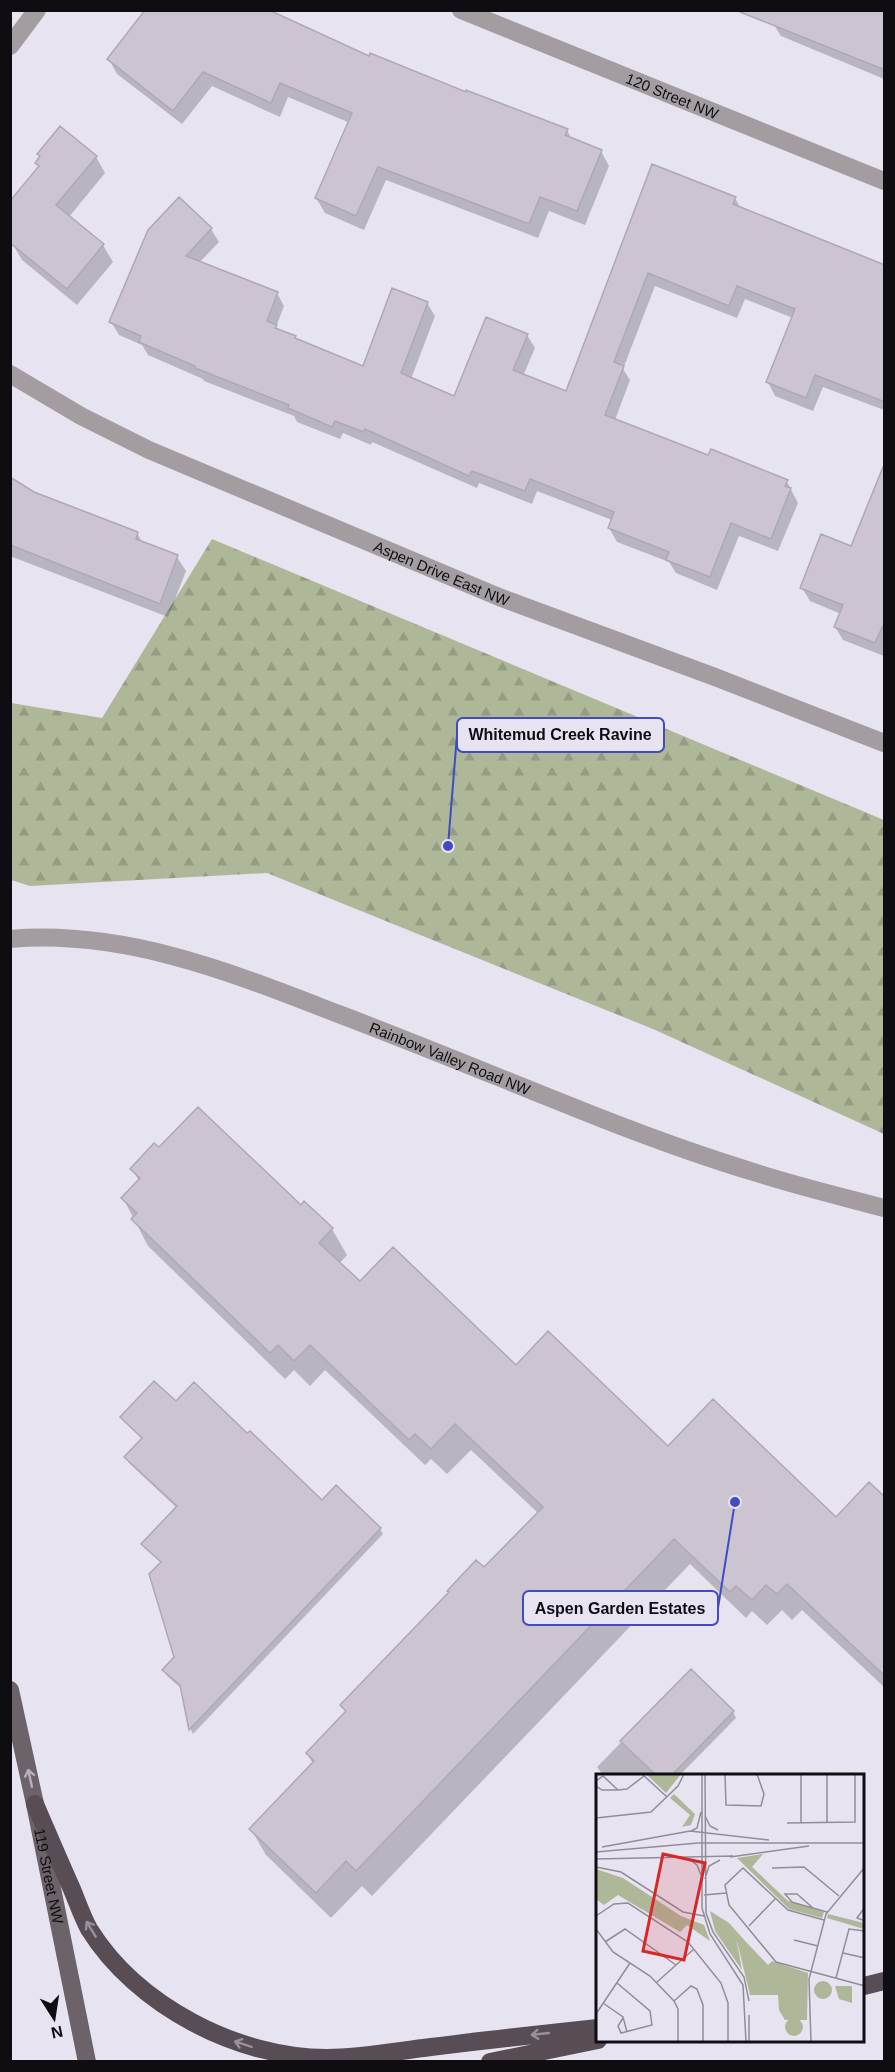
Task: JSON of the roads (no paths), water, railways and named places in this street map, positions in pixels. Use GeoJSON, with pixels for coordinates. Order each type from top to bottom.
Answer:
{"type":"FeatureCollection","features":[{"type":"Feature","properties":{"kind":"highway"},"geometry":{"type":"LineString","coordinates":[[36,1804],[89,1929],[114,1961],[144,1990],[177,2014],[223,2037],[291,2056],[327,2058],[362,2056],[596,2028]]}},
{"type":"Feature","properties":{"kind":"highway"},"geometry":{"type":"LineString","coordinates":[[865,1986],[885,1981]]}},
{"type":"Feature","properties":{"kind":"highway"},"geometry":{"type":"LineString","coordinates":[[490,2061],[596,2040]]}},
{"type":"Feature","properties":{"kind":"main road","name":"119 Street NW"},"geometry":{"type":"LineString","coordinates":[[10,1690],[36,1804],[87,2061]]}},
{"type":"Feature","properties":{"kind":"street"},"geometry":{"type":"LineString","coordinates":[[10,46],[37,10]]}},
{"type":"Feature","properties":{"kind":"street","name":"120 Street NW"},"geometry":{"type":"LineString","coordinates":[[461,10],[885,181]]}},
{"type":"Feature","properties":{"kind":"street","name":"Aspen Drive East NW"},"geometry":{"type":"LineString","coordinates":[[10,374],[81,416],[149,450],[203,473],[499,597],[716,677],[885,743]]}},
{"type":"Feature","properties":{"kind":"street","name":"Rainbow Valley Road NW"},"geometry":{"type":"LineString","coordinates":[[10,939],[36,937],[144,948],[236,974],[604,1119],[760,1174],[885,1208]]}},
{"type":"Feature","properties":{"kind":"place","name":"Whitemud Creek Ravine"},"geometry":{"type":"Point","coordinates":[448,846]}},
{"type":"Feature","properties":{"kind":"place","name":"Aspen Garden Estates"},"geometry":{"type":"Point","coordinates":[735,1502]}}]}
